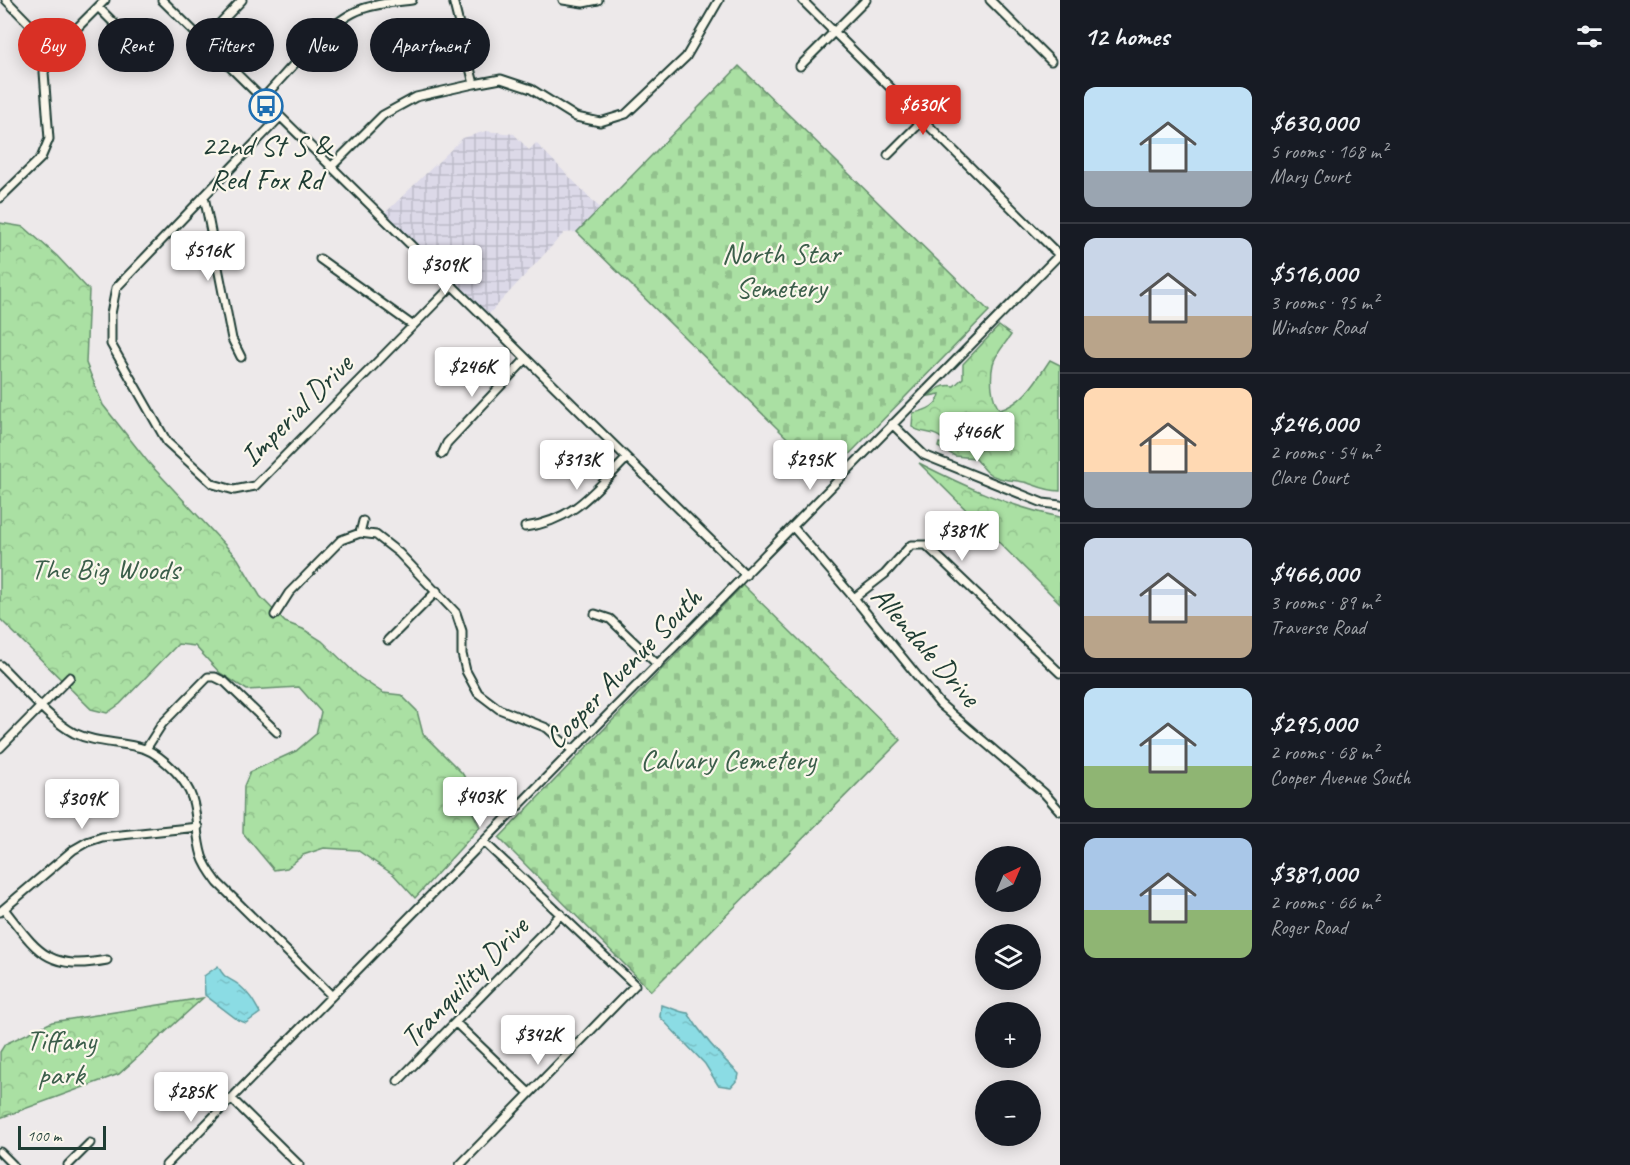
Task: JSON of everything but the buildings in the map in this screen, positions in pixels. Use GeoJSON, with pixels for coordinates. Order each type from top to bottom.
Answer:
{"type":"FeatureCollection","features":[{"type":"Feature","properties":{"kind":"street"},"geometry":{"type":"LineString","coordinates":[[6,0],[24,18]]}},
{"type":"Feature","properties":{"kind":"street"},"geometry":{"type":"LineString","coordinates":[[86,19],[105,0]]}},
{"type":"Feature","properties":{"kind":"street"},"geometry":{"type":"LineString","coordinates":[[162,0],[186,24]]}},
{"type":"Feature","properties":{"kind":"street"},"geometry":{"type":"LineString","coordinates":[[225,18],[242,0]]}},
{"type":"Feature","properties":{"kind":"street"},"geometry":{"type":"LineString","coordinates":[[263,98],[334,24],[360,9],[382,3],[412,0]]}},
{"type":"Feature","properties":{"kind":"street"},"geometry":{"type":"LineString","coordinates":[[453,0],[474,84]]}},
{"type":"Feature","properties":{"kind":"street"},"geometry":{"type":"LineString","coordinates":[[563,0],[583,3],[598,0]]}},
{"type":"Feature","properties":{"kind":"street"},"geometry":{"type":"LineString","coordinates":[[331,167],[383,116],[416,97],[501,79],[531,89],[576,117],[600,122],[626,114],[686,57],[719,0]]}},
{"type":"Feature","properties":{"kind":"street"},"geometry":{"type":"LineString","coordinates":[[802,0],[1060,255]]}},
{"type":"Feature","properties":{"kind":"street"},"geometry":{"type":"LineString","coordinates":[[800,66],[867,0]]}},
{"type":"Feature","properties":{"kind":"street"},"geometry":{"type":"LineString","coordinates":[[990,0],[1051,61]]}},
{"type":"Feature","properties":{"kind":"street"},"geometry":{"type":"LineString","coordinates":[[98,7],[109,18]]}},
{"type":"Feature","properties":{"kind":"street"},"geometry":{"type":"LineString","coordinates":[[0,198],[41,158],[49,139],[44,72]]}},
{"type":"Feature","properties":{"kind":"street"},"geometry":{"type":"LineString","coordinates":[[236,72],[746,575]]}},
{"type":"Feature","properties":{"kind":"street","name":"Imperial Drive"},"geometry":{"type":"LineString","coordinates":[[280,117],[116,288],[111,314],[111,344],[167,442],[213,484],[234,490],[255,486],[452,286]]}},
{"type":"Feature","properties":{"kind":"street"},"geometry":{"type":"LineString","coordinates":[[888,155],[924,119]]}},
{"type":"Feature","properties":{"kind":"street"},"geometry":{"type":"LineString","coordinates":[[204,196],[232,339],[241,357]]}},
{"type":"Feature","properties":{"kind":"street","name":"Cooper Avenue South"},"geometry":{"type":"LineString","coordinates":[[166,1165],[1060,255]]}},
{"type":"Feature","properties":{"kind":"street"},"geometry":{"type":"LineString","coordinates":[[320,259],[412,325]]}},
{"type":"Feature","properties":{"kind":"street"},"geometry":{"type":"LineString","coordinates":[[442,454],[447,443],[526,359]]}},
{"type":"Feature","properties":{"kind":"street"},"geometry":{"type":"LineString","coordinates":[[892,424],[924,455],[1043,503],[1060,505]]}},
{"type":"Feature","properties":{"kind":"street"},"geometry":{"type":"LineString","coordinates":[[525,526],[545,524],[581,504],[627,458]]}},
{"type":"Feature","properties":{"kind":"street"},"geometry":{"type":"LineString","coordinates":[[360,533],[363,521]]}},
{"type":"Feature","properties":{"kind":"street","name":"Allendale Drive"},"geometry":{"type":"LineString","coordinates":[[793,527],[855,598],[940,704],[1044,793],[1060,811]]}},
{"type":"Feature","properties":{"kind":"street"},"geometry":{"type":"LineString","coordinates":[[275,615],[289,593],[336,544],[350,535],[360,533],[376,535],[386,541],[456,613],[462,631],[465,671],[478,693],[499,709],[547,728],[573,751]]}},
{"type":"Feature","properties":{"kind":"street"},"geometry":{"type":"LineString","coordinates":[[855,598],[885,574],[911,545],[926,545],[1060,673]]}},
{"type":"Feature","properties":{"kind":"street"},"geometry":{"type":"LineString","coordinates":[[388,640],[437,591]]}},
{"type":"Feature","properties":{"kind":"street"},"geometry":{"type":"LineString","coordinates":[[596,614],[610,619],[658,665]]}},
{"type":"Feature","properties":{"kind":"street"},"geometry":{"type":"LineString","coordinates":[[0,665],[60,724],[82,736],[146,749],[179,775],[194,802],[202,856],[213,877],[332,996]]}},
{"type":"Feature","properties":{"kind":"street"},"geometry":{"type":"LineString","coordinates":[[146,749],[162,723],[208,676],[225,682],[277,732]]}},
{"type":"Feature","properties":{"kind":"street"},"geometry":{"type":"LineString","coordinates":[[0,748],[70,677]]}},
{"type":"Feature","properties":{"kind":"street"},"geometry":{"type":"LineString","coordinates":[[107,960],[78,964],[50,958],[35,948],[2,910],[73,850],[87,842],[102,837],[198,827]]}},
{"type":"Feature","properties":{"kind":"street"},"geometry":{"type":"LineString","coordinates":[[460,1165],[635,985],[484,842]]}},
{"type":"Feature","properties":{"kind":"street","name":"Tranquility Drive"},"geometry":{"type":"LineString","coordinates":[[398,1081],[561,914]]}},
{"type":"Feature","properties":{"kind":"street"},"geometry":{"type":"LineString","coordinates":[[456,1023],[529,1093]]}},
{"type":"Feature","properties":{"kind":"street"},"geometry":{"type":"LineString","coordinates":[[232,1099],[299,1165]]}},
{"type":"Feature","properties":{"kind":"street"},"geometry":{"type":"LineString","coordinates":[[68,1165],[90,1143]]}},
{"type":"Feature","properties":{"kind":"street"},"geometry":{"type":"LineString","coordinates":[[0,1152],[13,1165]]}},
{"type":"Feature","properties":{"kind":"shaded area"},"geometry":{"type":"Polygon","coordinates":[[[486,131],[514,134],[529,150],[536,143],[600,208],[577,232],[564,233],[489,314],[385,213],[463,138],[486,131]]]}},
{"type":"Feature","properties":{"kind":"green space","name":"North Star Semetery"},"geometry":{"type":"Polygon","coordinates":[[[739,66],[989,311],[827,477],[577,232],[739,66]]]}},
{"type":"Feature","properties":{"kind":"green space","name":"The Big Woods"},"geometry":{"type":"Polygon","coordinates":[[[0,223],[24,227],[57,256],[89,290],[86,363],[103,405],[148,462],[238,559],[260,596],[285,622],[303,629],[322,641],[359,677],[383,693],[401,695],[417,711],[423,734],[462,773],[472,789],[470,807],[480,827],[415,898],[394,875],[357,850],[324,848],[303,855],[287,868],[274,870],[243,833],[244,786],[250,772],[296,751],[316,734],[321,712],[299,687],[247,690],[220,673],[195,646],[178,644],[120,704],[107,713],[91,709],[0,619],[0,223]]]}},
{"type":"Feature","properties":{"kind":"green space"},"geometry":{"type":"Polygon","coordinates":[[[999,326],[1011,335],[996,357],[992,370],[993,395],[1000,410],[1023,396],[1050,360],[1060,365],[1060,491],[992,475],[975,458],[955,456],[938,447],[939,443],[947,444],[938,436],[912,427],[913,413],[926,410],[936,402],[940,394],[929,396],[937,389],[943,386],[954,386],[963,378],[963,364],[999,326]]]}},
{"type":"Feature","properties":{"kind":"green space"},"geometry":{"type":"Polygon","coordinates":[[[919,463],[988,495],[1023,508],[1060,517],[1060,603],[919,463]]]}},
{"type":"Feature","properties":{"kind":"green space","name":"Calvary Cemetery"},"geometry":{"type":"Polygon","coordinates":[[[743,585],[901,740],[651,991],[499,838],[743,585]]]}},
{"type":"Feature","properties":{"kind":"green space","name":"Tiffany park"},"geometry":{"type":"Polygon","coordinates":[[[203,998],[119,1074],[0,1118],[0,1052],[5,1044],[52,1022],[203,998]]]}},
{"type":"Feature","properties":{"kind":"water"},"geometry":{"type":"Polygon","coordinates":[[[218,966],[225,976],[246,991],[260,1013],[246,1023],[238,1020],[205,995],[204,976],[218,966]]]}},
{"type":"Feature","properties":{"kind":"water"},"geometry":{"type":"Polygon","coordinates":[[[661,1005],[688,1013],[711,1045],[739,1074],[731,1087],[718,1085],[705,1064],[660,1017],[661,1005]]]}},
{"type":"Feature","properties":{"kind":"place","name":"22nd St S & Red Fox Rd"},"geometry":{"type":"Point","coordinates":[266,106]}}]}
